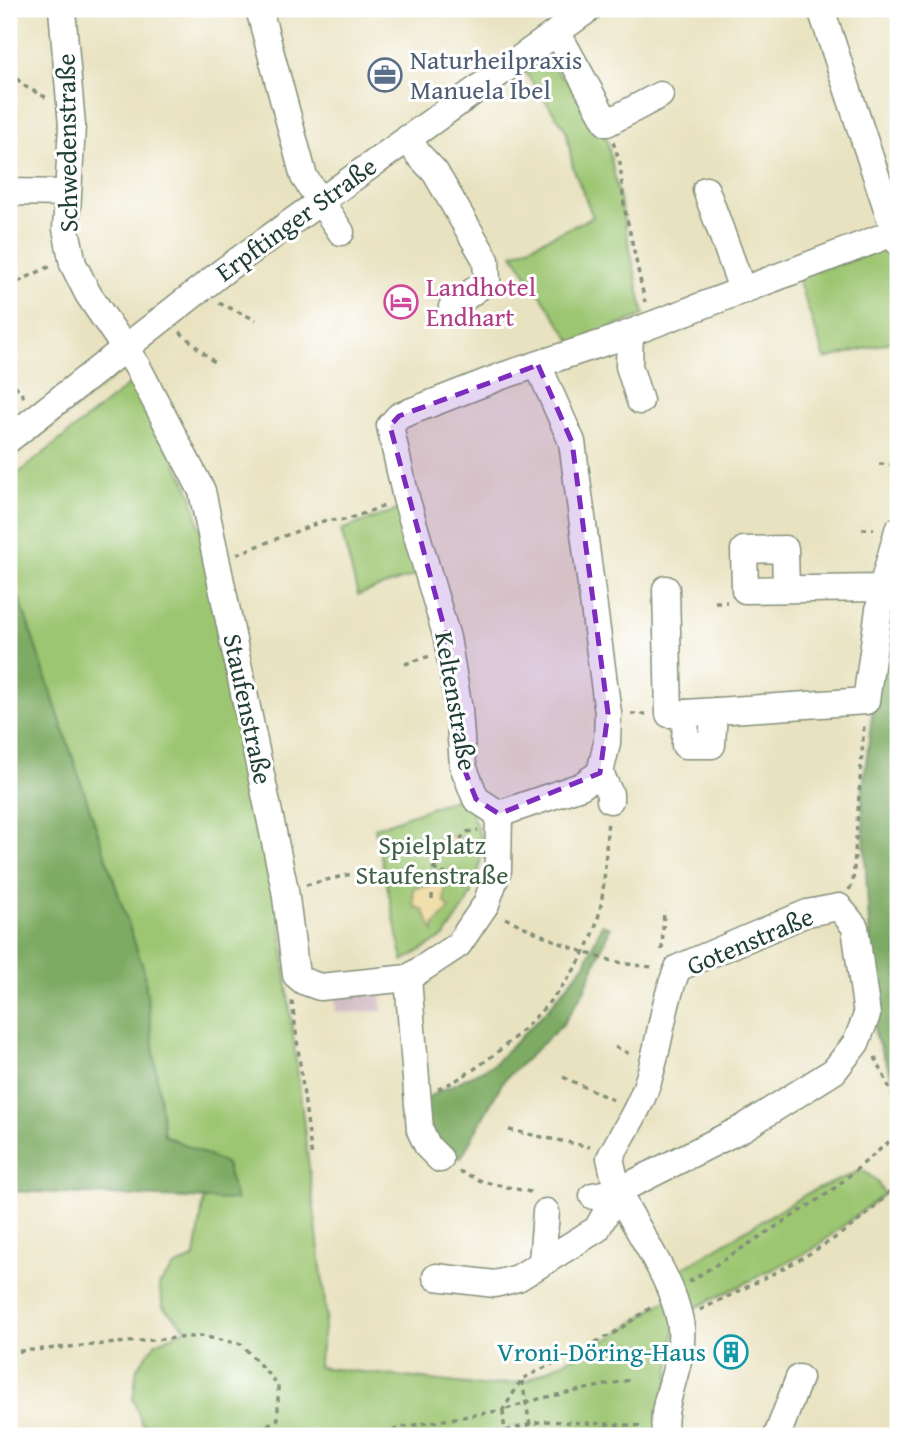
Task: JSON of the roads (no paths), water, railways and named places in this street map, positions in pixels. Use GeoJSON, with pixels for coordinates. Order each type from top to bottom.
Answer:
{"type":"FeatureCollection","features":[{"type":"Feature","properties":{"kind":"street","name":"Schwedenstraße"},"geometry":{"type":"LineString","coordinates":[[62,9],[70,97],[72,157],[66,229],[71,257],[88,294],[125,346]]}},
{"type":"Feature","properties":{"kind":"street"},"geometry":{"type":"LineString","coordinates":[[259,9],[304,177],[341,232]]}},
{"type":"Feature","properties":{"kind":"street","name":"Erpftinger Straße"},"geometry":{"type":"LineString","coordinates":[[9,439],[207,284],[589,9]]}},
{"type":"Feature","properties":{"kind":"street"},"geometry":{"type":"LineString","coordinates":[[821,9],[897,237]]}},
{"type":"Feature","properties":{"kind":"street"},"geometry":{"type":"LineString","coordinates":[[557,32],[607,123],[660,95]]}},
{"type":"Feature","properties":{"kind":"street"},"geometry":{"type":"LineString","coordinates":[[408,138],[418,154],[435,172],[486,260],[487,281],[452,307]]}},
{"type":"Feature","properties":{"kind":"street"},"geometry":{"type":"LineString","coordinates":[[706,190],[742,289]]}},
{"type":"Feature","properties":{"kind":"street"},"geometry":{"type":"LineString","coordinates":[[9,191],[67,193]]}},
{"type":"Feature","properties":{"kind":"street","name":"Keltenstraße"},"geometry":{"type":"LineString","coordinates":[[498,821],[476,799],[463,766],[459,710],[447,638],[406,498],[390,426],[399,416],[742,289],[897,237]]}},
{"type":"Feature","properties":{"kind":"street"},"geometry":{"type":"LineString","coordinates":[[639,329],[629,366],[640,401]]}},
{"type":"Feature","properties":{"kind":"street","name":"Staufenstraße"},"geometry":{"type":"LineString","coordinates":[[125,346],[202,491],[285,890],[296,975],[320,987],[408,978]]}},
{"type":"Feature","properties":{"kind":"street"},"geometry":{"type":"LineString","coordinates":[[538,365],[572,442],[608,713],[607,743],[600,773],[610,800]]}},
{"type":"Feature","properties":{"kind":"street"},"geometry":{"type":"LineString","coordinates":[[666,589],[677,714],[866,701],[881,588],[898,530]]}},
{"type":"Feature","properties":{"kind":"street"},"geometry":{"type":"LineString","coordinates":[[786,589],[881,588]]}},
{"type":"Feature","properties":{"kind":"street"},"geometry":{"type":"LineString","coordinates":[[440,1158],[428,1147],[417,1108],[408,978],[458,945],[486,904],[499,867],[498,821],[580,786],[600,773]]}},
{"type":"Feature","properties":{"kind":"street","name":"Gotenstraße"},"geometry":{"type":"LineString","coordinates":[[606,1194],[743,1128],[834,1071],[856,1043],[867,1015],[855,927],[839,907],[807,913],[670,968],[662,1032],[645,1092],[610,1158],[606,1194],[671,1294],[680,1321],[681,1350],[665,1432]]}},
{"type":"Feature","properties":{"kind":"street"},"geometry":{"type":"LineString","coordinates":[[436,1277],[495,1284],[518,1278],[597,1230],[606,1194]]}},
{"type":"Feature","properties":{"kind":"street"},"geometry":{"type":"LineString","coordinates":[[542,1262],[543,1203]]}},
{"type":"Feature","properties":{"kind":"street"},"geometry":{"type":"LineString","coordinates":[[777,1436],[799,1378]]}},
{"type":"Feature","properties":{"kind":"place","name":"Naturheilpraxis Manuela Ibel"},"geometry":{"type":"Point","coordinates":[385,75]}},
{"type":"Feature","properties":{"kind":"place","name":"Landhotel Endhart"},"geometry":{"type":"Point","coordinates":[401,302]}},
{"type":"Feature","properties":{"kind":"place","name":"Vroni-Döring-Haus"},"geometry":{"type":"Point","coordinates":[731,1352]}},
{"type":"Feature","properties":{"kind":"park label","name":"Spielplatz Staufenstraße"},"geometry":{"type":"Point","coordinates":[432,860]}}]}
